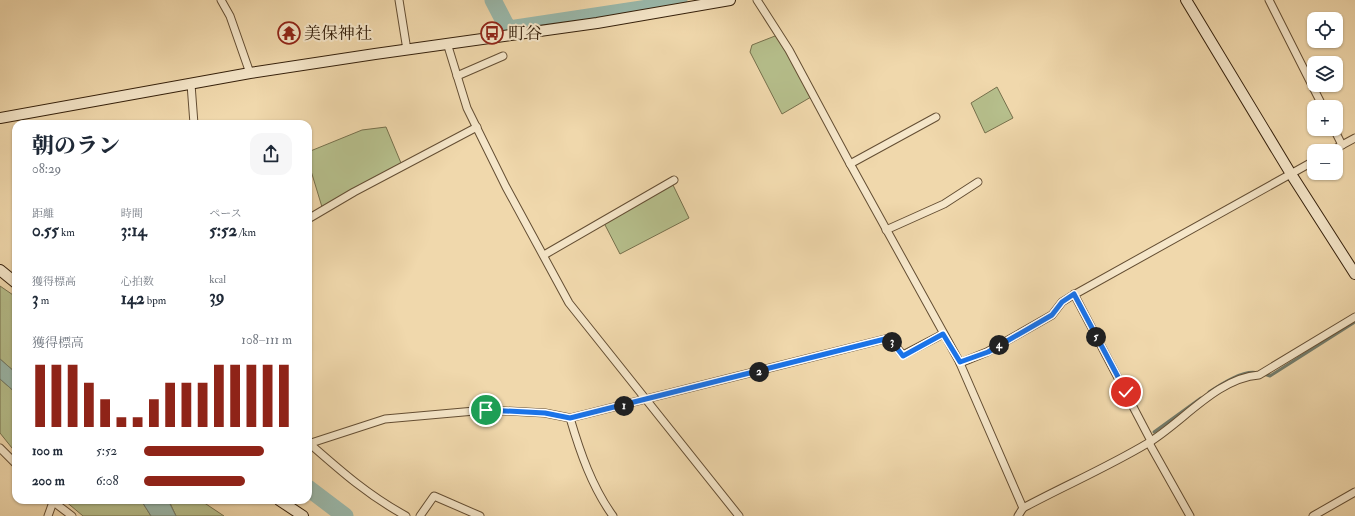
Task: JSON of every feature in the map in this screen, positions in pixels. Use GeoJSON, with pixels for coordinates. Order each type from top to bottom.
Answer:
{"type":"FeatureCollection","features":[{"type":"Feature","properties":{"kind":"street"},"geometry":{"type":"LineString","coordinates":[[221,0],[230,16],[250,73]]}},
{"type":"Feature","properties":{"kind":"street"},"geometry":{"type":"LineString","coordinates":[[399,0],[407,50]]}},
{"type":"Feature","properties":{"kind":"street"},"geometry":{"type":"LineString","coordinates":[[0,118],[250,73],[447,43],[597,23],[730,0]]}},
{"type":"Feature","properties":{"kind":"street"},"geometry":{"type":"LineString","coordinates":[[757,0],[789,50],[886,230],[960,362],[1023,508]]}},
{"type":"Feature","properties":{"kind":"street"},"geometry":{"type":"LineString","coordinates":[[1186,0],[1291,174],[1355,274]]}},
{"type":"Feature","properties":{"kind":"street"},"geometry":{"type":"LineString","coordinates":[[1268,0],[1319,100]]}},
{"type":"Feature","properties":{"kind":"street"},"geometry":{"type":"LineString","coordinates":[[447,43],[467,108],[506,187],[569,303],[739,516]]}},
{"type":"Feature","properties":{"kind":"street"},"geometry":{"type":"LineString","coordinates":[[457,76],[503,56]]}},
{"type":"Feature","properties":{"kind":"street"},"geometry":{"type":"LineString","coordinates":[[192,84],[194,120]]}},
{"type":"Feature","properties":{"kind":"street"},"geometry":{"type":"LineString","coordinates":[[850,164],[936,117]]}},
{"type":"Feature","properties":{"kind":"street"},"geometry":{"type":"LineString","coordinates":[[312,217],[354,192],[476,127]]}},
{"type":"Feature","properties":{"kind":"street"},"geometry":{"type":"LineString","coordinates":[[1343,144],[1355,138]]}},
{"type":"Feature","properties":{"kind":"street"},"geometry":{"type":"LineString","coordinates":[[960,362],[988,352],[1052,315],[1062,302],[1074,294],[1307,165]]}},
{"type":"Feature","properties":{"kind":"street"},"geometry":{"type":"LineString","coordinates":[[544,255],[674,180]]}},
{"type":"Feature","properties":{"kind":"street"},"geometry":{"type":"LineString","coordinates":[[886,230],[944,204],[978,182]]}},
{"type":"Feature","properties":{"kind":"street"},"geometry":{"type":"LineString","coordinates":[[0,270],[12,280]]}},
{"type":"Feature","properties":{"kind":"street"},"geometry":{"type":"LineString","coordinates":[[1074,294],[1190,516]]}},
{"type":"Feature","properties":{"kind":"street"},"geometry":{"type":"LineString","coordinates":[[1018,516],[1023,508],[1150,442],[1227,384],[1249,376],[1259,375],[1355,317]]}},
{"type":"Feature","properties":{"kind":"street"},"geometry":{"type":"LineString","coordinates":[[312,443],[385,419],[486,410],[545,413],[570,418],[889,338],[903,356],[943,334]]}},
{"type":"Feature","properties":{"kind":"street"},"geometry":{"type":"LineString","coordinates":[[570,418],[589,472],[613,516]]}},
{"type":"Feature","properties":{"kind":"street"},"geometry":{"type":"LineString","coordinates":[[312,447],[377,500],[406,516]]}},
{"type":"Feature","properties":{"kind":"street"},"geometry":{"type":"LineString","coordinates":[[0,448],[12,460]]}},
{"type":"Feature","properties":{"kind":"street"},"geometry":{"type":"LineString","coordinates":[[1313,516],[1355,492]]}},
{"type":"Feature","properties":{"kind":"street"},"geometry":{"type":"LineString","coordinates":[[420,516],[434,496],[480,516]]}},
{"type":"Feature","properties":{"kind":"street"},"geometry":{"type":"LineString","coordinates":[[48,516],[51,504]]}},
{"type":"Feature","properties":{"kind":"street"},"geometry":{"type":"LineString","coordinates":[[56,504],[72,516]]}},
{"type":"Feature","properties":{"kind":"street"},"geometry":{"type":"LineString","coordinates":[[285,504],[303,516]]}},
{"type":"Feature","properties":{"kind":"green space"},"geometry":{"type":"Polygon","coordinates":[[[775,36],[780,41],[811,97],[782,114],[750,52],[752,45],[775,36]]]}},
{"type":"Feature","properties":{"kind":"green space"},"geometry":{"type":"Polygon","coordinates":[[[997,87],[1013,118],[985,133],[971,103],[997,87]]]}},
{"type":"Feature","properties":{"kind":"green space"},"geometry":{"type":"Polygon","coordinates":[[[386,127],[401,163],[322,207],[312,174],[312,150],[362,130],[386,127]]]}},
{"type":"Feature","properties":{"kind":"green space"},"geometry":{"type":"Polygon","coordinates":[[[672,183],[689,218],[620,254],[604,223],[672,183]]]}},
{"type":"Feature","properties":{"kind":"green space"},"geometry":{"type":"Polygon","coordinates":[[[0,286],[12,294],[12,370],[0,359],[0,286]]]}},
{"type":"Feature","properties":{"kind":"green space"},"geometry":{"type":"Polygon","coordinates":[[[0,379],[12,390],[12,448],[0,433],[0,379]]]}},
{"type":"Feature","properties":{"kind":"green space"},"geometry":{"type":"Polygon","coordinates":[[[69,504],[144,504],[151,516],[83,516],[69,504]]]}},
{"type":"Feature","properties":{"kind":"green space"},"geometry":{"type":"Polygon","coordinates":[[[170,504],[206,504],[224,516],[176,516],[170,504]]]}},
{"type":"Feature","properties":{"kind":"shaded area"},"geometry":{"type":"Polygon","coordinates":[[[0,359],[12,370],[12,390],[0,379],[0,359]]]}},
{"type":"Feature","properties":{"kind":"shaded area"},"geometry":{"type":"Polygon","coordinates":[[[144,504],[170,504],[176,516],[151,516],[144,504]]]}},
{"type":"Feature","properties":{"kind":"waterway"},"geometry":{"type":"LineString","coordinates":[[493,0],[508,29],[661,6],[679,0]]}},
{"type":"Feature","properties":{"kind":"waterway"},"geometry":{"type":"LineString","coordinates":[[1264,374],[1270,376],[1355,322]]}},
{"type":"Feature","properties":{"kind":"waterway"},"geometry":{"type":"LineString","coordinates":[[1209,392],[1226,381],[1240,375],[1252,372],[1258,373]]}},
{"type":"Feature","properties":{"kind":"waterway"},"geometry":{"type":"LineString","coordinates":[[1154,432],[1201,398]]}},
{"type":"Feature","properties":{"kind":"waterway"},"geometry":{"type":"LineString","coordinates":[[312,491],[345,516]]}},
{"type":"Feature","properties":{"kind":"place","name":"美保神社"},"geometry":{"type":"Point","coordinates":[289,33]}},
{"type":"Feature","properties":{"kind":"place","name":"町谷"},"geometry":{"type":"Point","coordinates":[492,33]}},
{"type":"Feature","properties":{"kind":"route"},"geometry":{"type":"LineString","coordinates":[[486,410],[545,413],[570,418],[889,338],[903,356],[943,334],[960,362],[988,352],[1052,315],[1062,302],[1074,294],[1126,392]]}}]}
